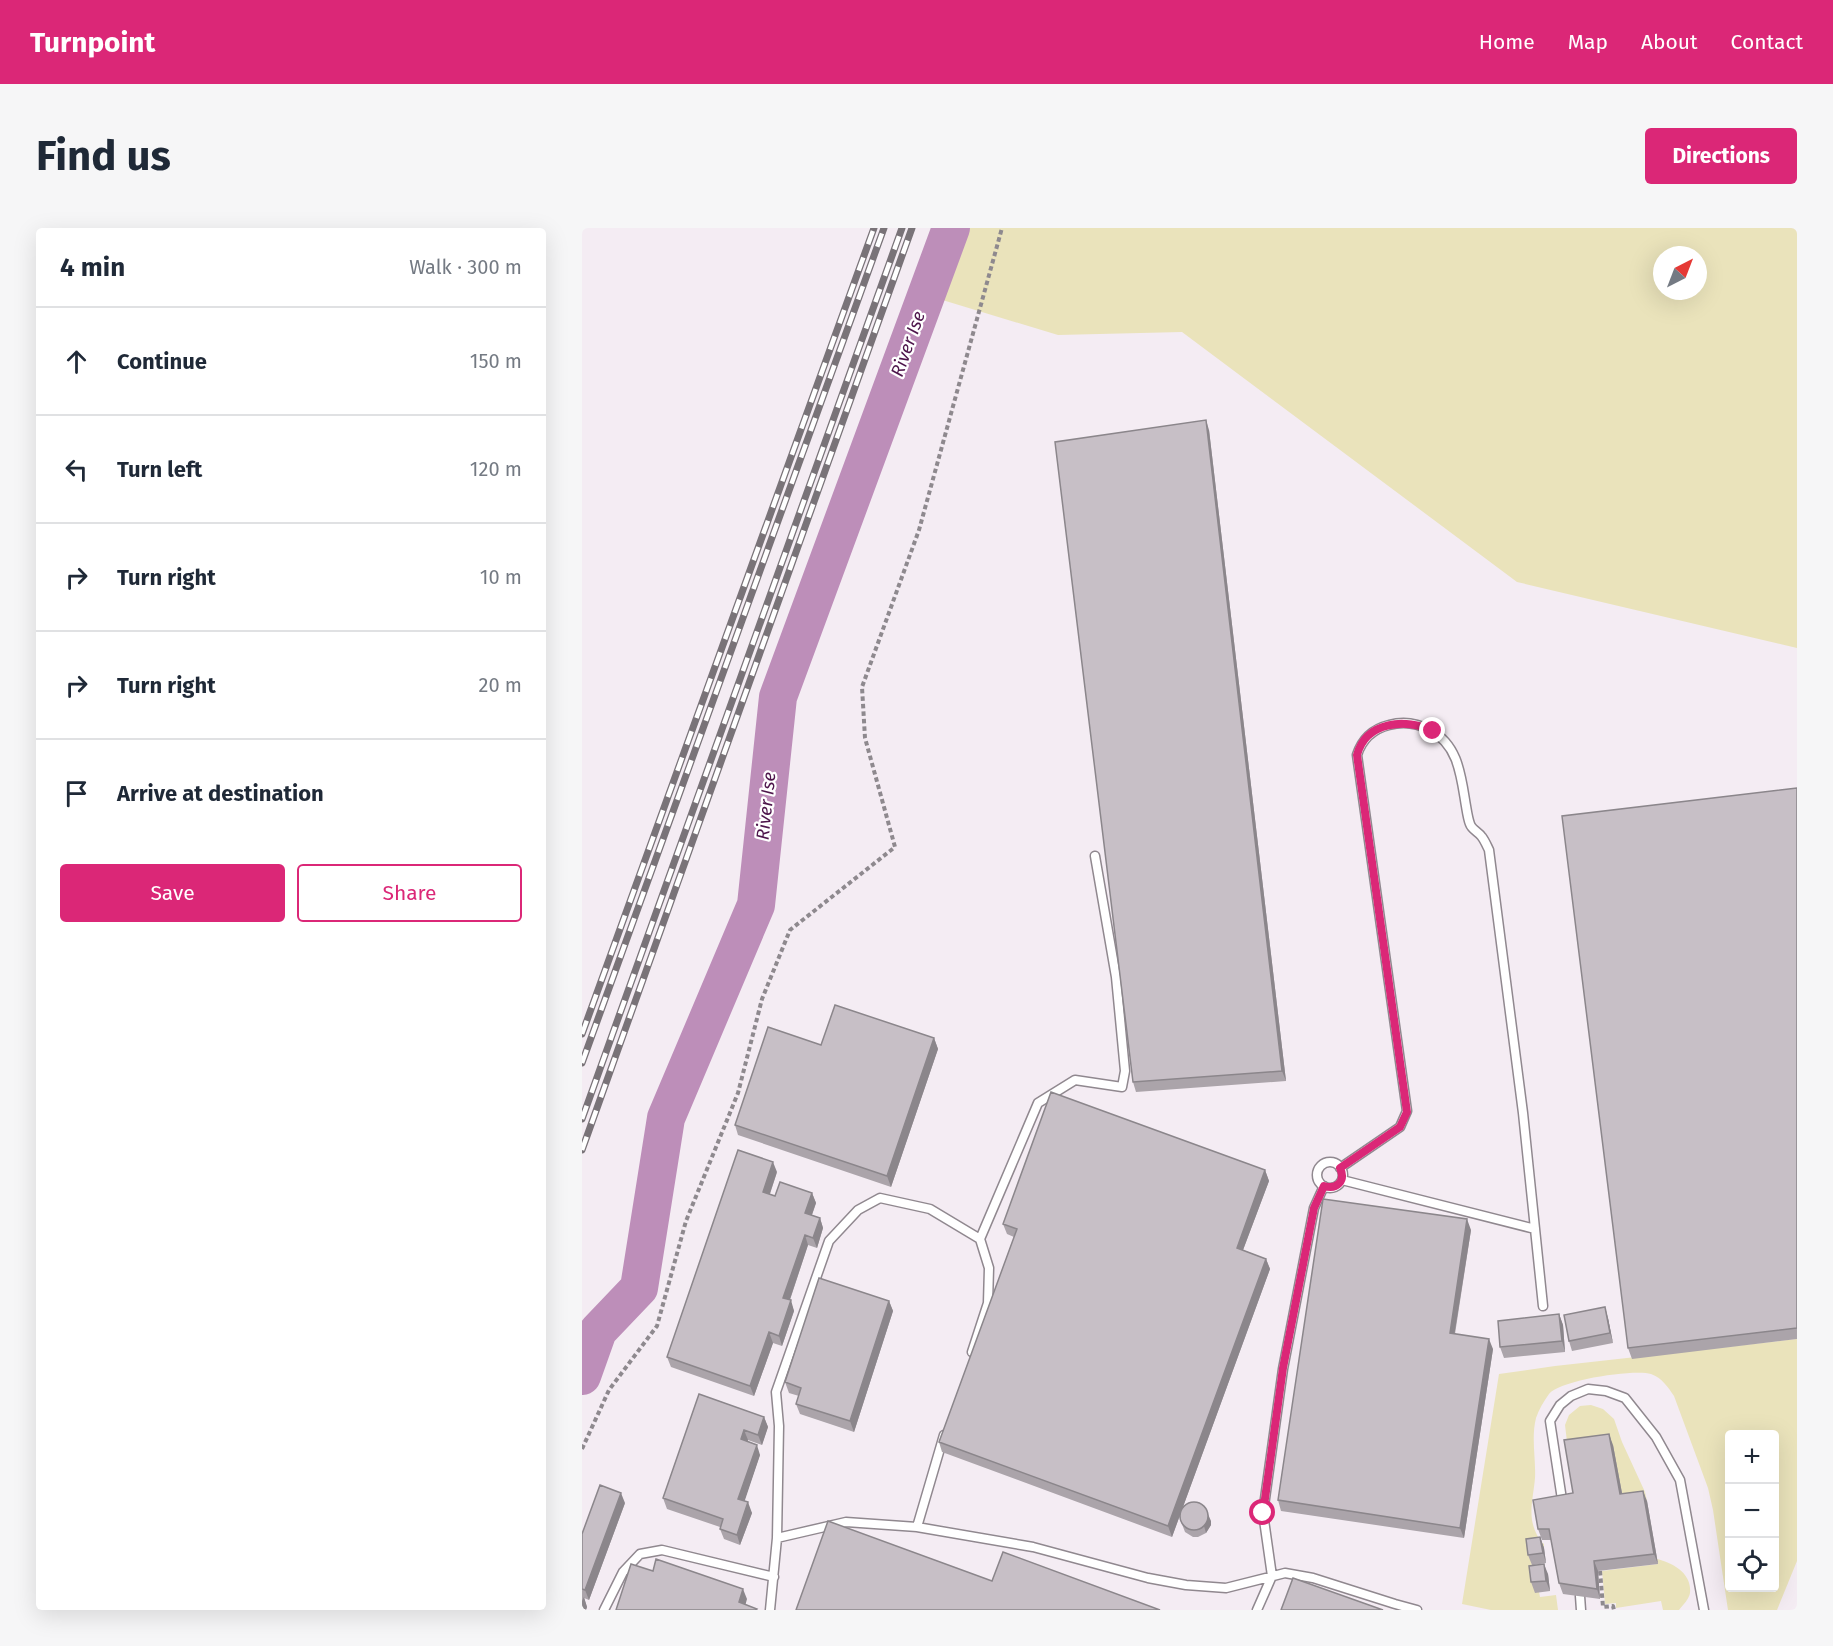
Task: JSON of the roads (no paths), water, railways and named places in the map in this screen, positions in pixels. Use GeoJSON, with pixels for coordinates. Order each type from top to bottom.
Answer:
{"type":"FeatureCollection","features":[{"type":"Feature","properties":{"kind":"lane"},"geometry":{"type":"LineString","coordinates":[[1340,1168],[1400,1127],[1407,1112],[1357,755],[1360,746],[1372,732],[1395,723],[1409,723],[1433,731],[1452,750],[1459,767],[1470,826],[1482,837],[1489,850],[1523,1113],[1543,1306]]}},
{"type":"Feature","properties":{"kind":"lane"},"geometry":{"type":"LineString","coordinates":[[969,1360],[988,1303],[989,1268],[980,1239],[1038,1103],[1075,1080],[1122,1087],[1125,1071],[1116,977],[1095,856]]}},
{"type":"Feature","properties":{"kind":"lane"},"geometry":{"type":"LineString","coordinates":[[1329,1163],[1334,1163],[1340,1168],[1342,1180],[1340,1184],[1332,1188],[1324,1186],[1317,1177],[1322,1166],[1329,1163]]}},
{"type":"Feature","properties":{"kind":"lane"},"geometry":{"type":"LineString","coordinates":[[1342,1180],[1535,1228]]}},
{"type":"Feature","properties":{"kind":"lane"},"geometry":{"type":"LineString","coordinates":[[1257,1610],[1272,1576],[1263,1513],[1283,1368],[1314,1208],[1324,1186]]}},
{"type":"Feature","properties":{"kind":"lane"},"geometry":{"type":"LineString","coordinates":[[770,1610],[777,1538],[779,1426],[776,1392],[829,1241],[858,1209],[880,1197],[930,1209],[980,1239]]}},
{"type":"Feature","properties":{"kind":"lane"},"geometry":{"type":"LineString","coordinates":[[1563,1506],[1550,1421],[1560,1405],[1571,1396],[1588,1389],[1606,1391],[1625,1398],[1656,1437],[1680,1480],[1704,1610]]}},
{"type":"Feature","properties":{"kind":"lane"},"geometry":{"type":"LineString","coordinates":[[917,1527],[946,1427]]}},
{"type":"Feature","properties":{"kind":"lane"},"geometry":{"type":"LineString","coordinates":[[777,1538],[846,1522],[917,1527],[1033,1547],[1148,1578],[1186,1585],[1226,1588],[1285,1573],[1313,1578],[1417,1610]]}},
{"type":"Feature","properties":{"kind":"lane"},"geometry":{"type":"LineString","coordinates":[[604,1610],[623,1572],[640,1554],[662,1550],[774,1577]]}},
{"type":"Feature","properties":{"kind":"lane"},"geometry":{"type":"LineString","coordinates":[[1580,1596],[1581,1610]]}},
{"type":"Feature","properties":{"kind":"waterway","name":"River Ise"},"geometry":{"type":"LineString","coordinates":[[582,1376],[598,1331],[639,1288],[666,1118],[756,905],[778,697],[951,228]]}},
{"type":"Feature","properties":{"kind":"railway"},"geometry":{"type":"LineString","coordinates":[[582,1034],[874,228]]}},
{"type":"Feature","properties":{"kind":"railway"},"geometry":{"type":"LineString","coordinates":[[582,1063],[884,228]]}},
{"type":"Feature","properties":{"kind":"railway"},"geometry":{"type":"LineString","coordinates":[[582,1119],[902,228]]}},
{"type":"Feature","properties":{"kind":"railway"},"geometry":{"type":"LineString","coordinates":[[582,1150],[912,228]]}}]}
